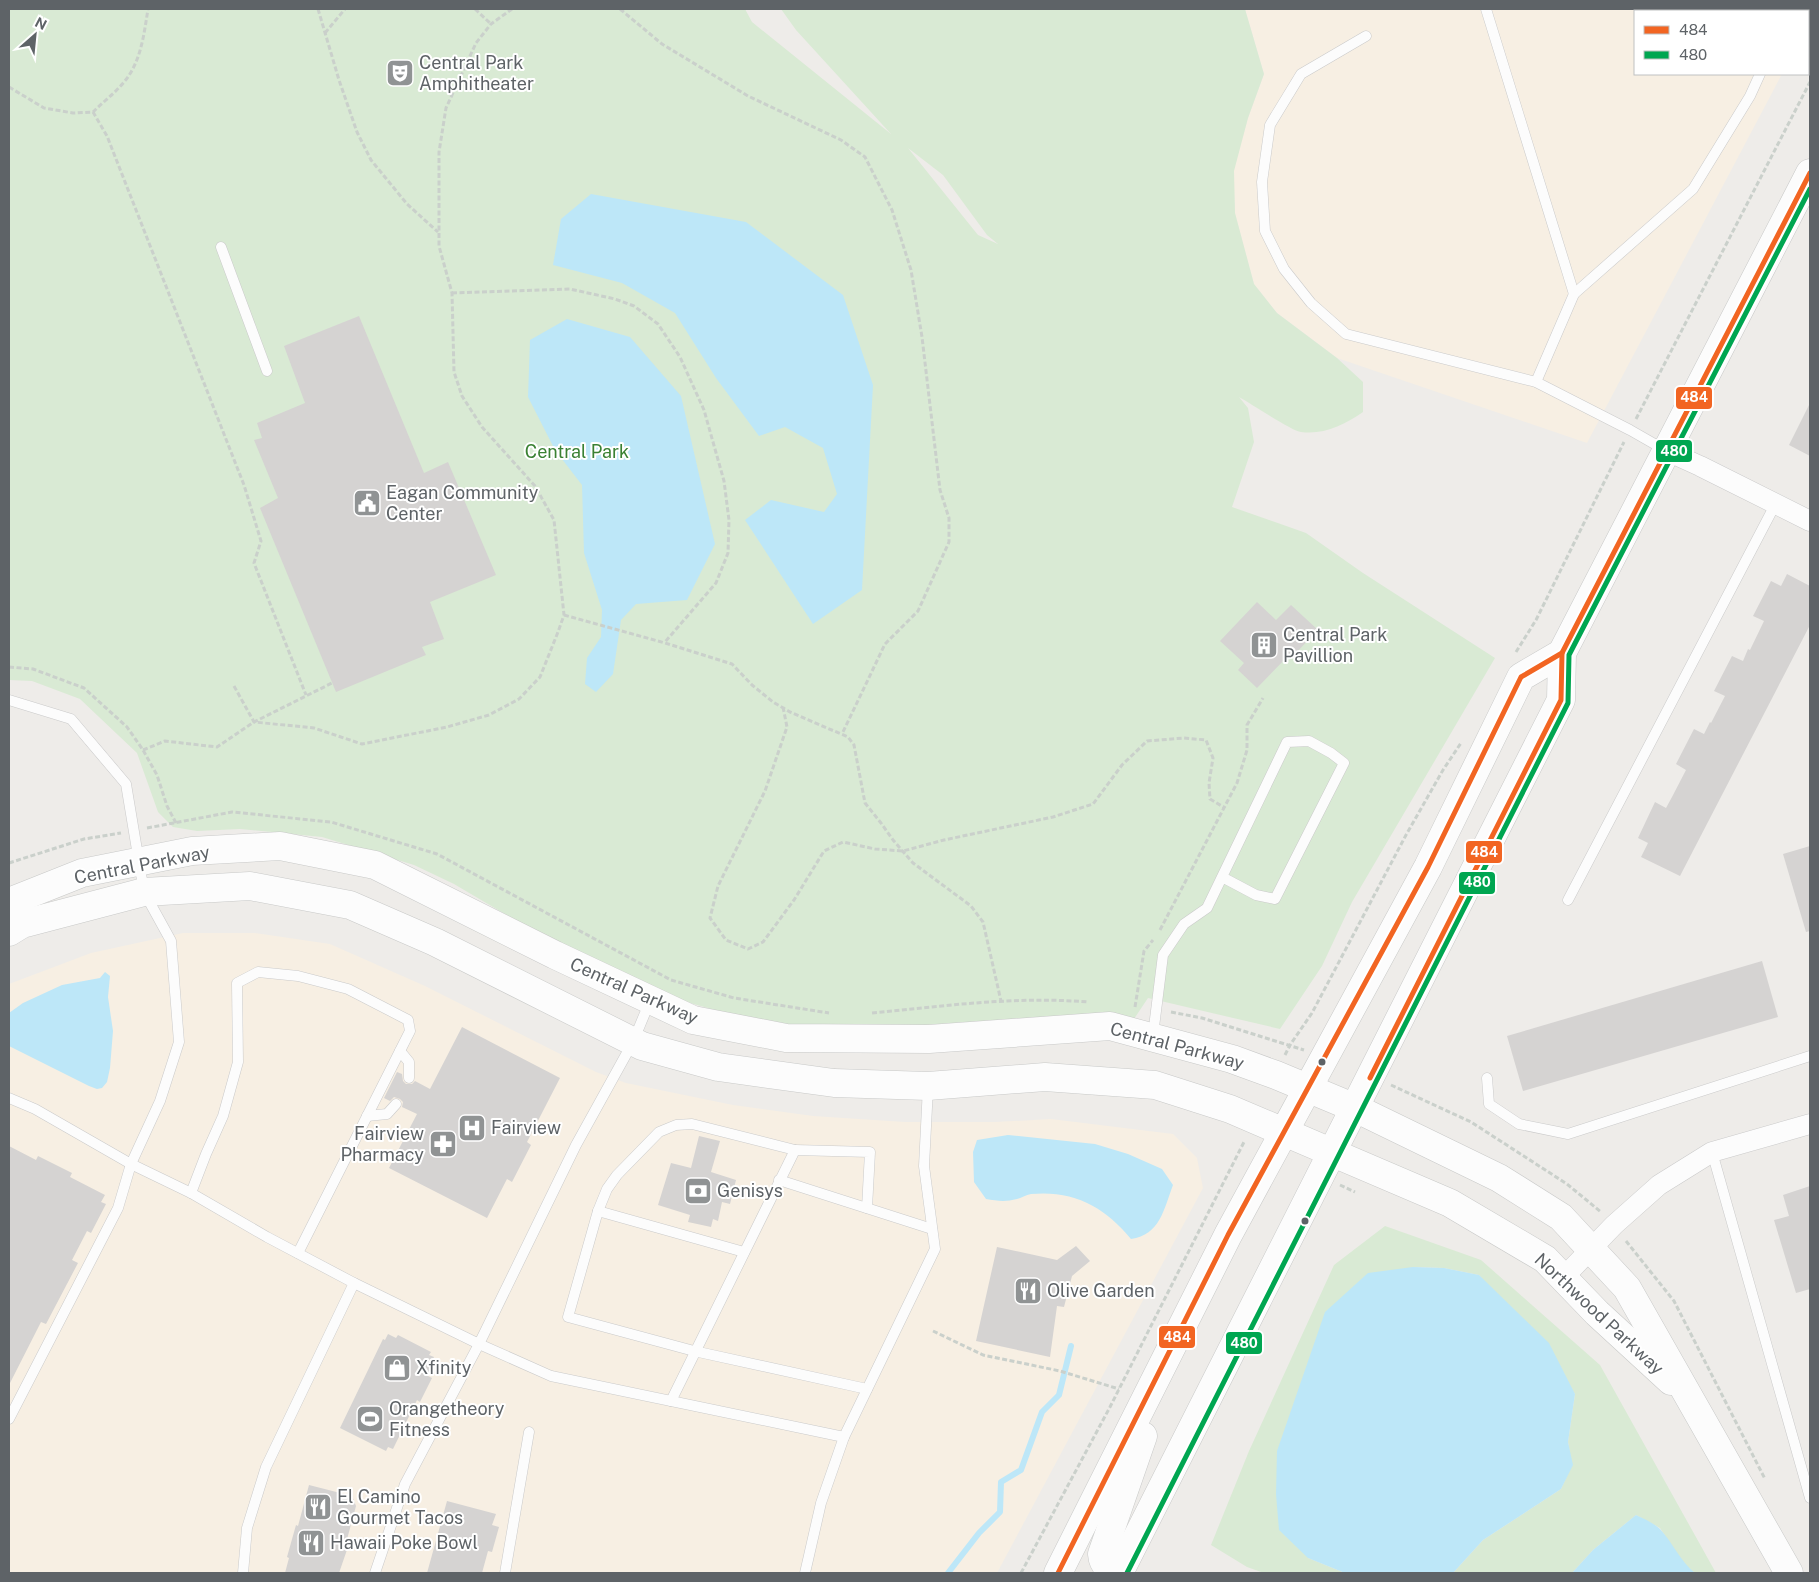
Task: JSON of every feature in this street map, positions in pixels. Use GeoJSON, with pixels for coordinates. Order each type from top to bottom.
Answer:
{"type":"FeatureCollection","features":[{"type":"Feature","properties":{"kind":"street"},"geometry":{"type":"LineString","coordinates":[[1157,1379],[1138,1451],[1102,1554],[1102,1561],[1108,1568],[1119,1573],[1561,700],[1562,653],[1810,172]]}},
{"type":"Feature","properties":{"kind":"street"},"geometry":{"type":"LineString","coordinates":[[1667,451],[1810,521]]}},
{"type":"Feature","properties":{"kind":"street"},"geometry":{"type":"LineString","coordinates":[[1058,1573],[1228,1236],[1428,867],[1521,677],[1562,653]]}},
{"type":"Feature","properties":{"kind":"street","name":"Central Parkway"},"geometry":{"type":"LineString","coordinates":[[9,902],[82,874],[138,862],[192,851],[280,846],[375,865],[555,956],[694,1020],[786,1038],[929,1039],[1110,1026],[1232,1059],[1309,1089]]}},
{"type":"Feature","properties":{"kind":"street","name":"Central Parkway"},"geometry":{"type":"LineString","coordinates":[[9,932],[22,924],[144,892],[250,886],[350,906],[435,942],[642,1046],[718,1067],[834,1083],[928,1086],[1044,1077],[1156,1085],[1230,1108],[1285,1132]]}},
{"type":"Feature","properties":{"kind":"street","name":"Northwood Parkway"},"geometry":{"type":"LineString","coordinates":[[1309,1089],[1355,1108],[1499,1178],[1561,1217],[1627,1288],[1789,1573]]}},
{"type":"Feature","properties":{"kind":"street"},"geometry":{"type":"LineString","coordinates":[[1563,1278],[1659,1185],[1712,1152],[1810,1124]]}},
{"type":"Feature","properties":{"kind":"street","name":"Northwood Parkway"},"geometry":{"type":"LineString","coordinates":[[1285,1132],[1450,1203],[1545,1259],[1597,1313],[1691,1400]]}},
{"type":"Feature","properties":{"kind":"lane"},"geometry":{"type":"LineString","coordinates":[[1486,9],[1574,294]]}},
{"type":"Feature","properties":{"kind":"lane"},"geometry":{"type":"LineString","coordinates":[[1366,36],[1301,74],[1270,125],[1262,182],[1265,231],[1284,269],[1311,303],[1346,334],[1536,382],[1667,451]]}},
{"type":"Feature","properties":{"kind":"lane"},"geometry":{"type":"LineString","coordinates":[[1536,382],[1574,294],[1693,189],[1750,96],[1760,75]]}},
{"type":"Feature","properties":{"kind":"lane"},"geometry":{"type":"LineString","coordinates":[[221,246],[267,371]]}},
{"type":"Feature","properties":{"kind":"lane"},"geometry":{"type":"LineString","coordinates":[[1568,900],[1776,503]]}},
{"type":"Feature","properties":{"kind":"lane"},"geometry":{"type":"LineString","coordinates":[[9,700],[71,719],[126,784],[144,892],[171,941],[179,1042],[160,1101],[131,1164],[118,1208],[9,1419]]}},
{"type":"Feature","properties":{"kind":"lane"},"geometry":{"type":"LineString","coordinates":[[1153,1038],[1163,955],[1184,924],[1207,908],[1287,742],[1309,741],[1331,753],[1344,763],[1275,899],[1256,895],[1222,877]]}},
{"type":"Feature","properties":{"kind":"lane"},"geometry":{"type":"LineString","coordinates":[[191,1193],[223,1116],[238,1062],[237,984],[258,972],[298,976],[348,989],[408,1020],[410,1031],[298,1253]]}},
{"type":"Feature","properties":{"kind":"lane"},"geometry":{"type":"LineString","coordinates":[[375,1573],[405,1484],[479,1344],[576,1145],[633,1042],[650,1000]]}},
{"type":"Feature","properties":{"kind":"lane"},"geometry":{"type":"LineString","coordinates":[[400,1052],[409,1062],[409,1078]]}},
{"type":"Feature","properties":{"kind":"lane"},"geometry":{"type":"LineString","coordinates":[[1487,1078],[1489,1104],[1519,1124],[1568,1134],[1810,1056]]}},
{"type":"Feature","properties":{"kind":"lane"},"geometry":{"type":"LineString","coordinates":[[805,1573],[821,1503],[844,1437],[935,1249],[924,1166],[928,1086]]}},
{"type":"Feature","properties":{"kind":"lane"},"geometry":{"type":"LineString","coordinates":[[9,1098],[35,1109],[131,1164],[191,1193],[267,1238],[354,1283],[479,1344],[551,1376],[844,1437]]}},
{"type":"Feature","properties":{"kind":"lane"},"geometry":{"type":"LineString","coordinates":[[367,1116],[388,1114],[396,1104]]}},
{"type":"Feature","properties":{"kind":"lane"},"geometry":{"type":"LineString","coordinates":[[867,1208],[870,1152],[795,1150],[692,1124],[676,1125],[659,1132],[617,1175],[607,1189],[598,1211],[568,1317],[694,1352],[867,1389]]}},
{"type":"Feature","properties":{"kind":"lane"},"geometry":{"type":"LineString","coordinates":[[671,1401],[795,1150]]}},
{"type":"Feature","properties":{"kind":"lane"},"geometry":{"type":"LineString","coordinates":[[1712,1152],[1810,1498]]}},
{"type":"Feature","properties":{"kind":"lane"},"geometry":{"type":"LineString","coordinates":[[780,1180],[932,1230]]}},
{"type":"Feature","properties":{"kind":"lane"},"geometry":{"type":"LineString","coordinates":[[598,1211],[744,1252]]}},
{"type":"Feature","properties":{"kind":"lane"},"geometry":{"type":"LineString","coordinates":[[243,1573],[247,1528],[266,1467],[354,1283]]}},
{"type":"Feature","properties":{"kind":"lane"},"geometry":{"type":"LineString","coordinates":[[505,1573],[529,1432]]}},
{"type":"Feature","properties":{"kind":"path"},"geometry":{"type":"LineString","coordinates":[[9,87],[44,108],[73,113],[93,112],[124,81],[134,64],[143,41],[148,9]]}},
{"type":"Feature","properties":{"kind":"path"},"geometry":{"type":"LineString","coordinates":[[318,9],[354,123],[371,160],[407,204],[438,232]]}},
{"type":"Feature","properties":{"kind":"path"},"geometry":{"type":"LineString","coordinates":[[325,34],[345,9]]}},
{"type":"Feature","properties":{"kind":"path"},"geometry":{"type":"LineString","coordinates":[[475,9],[491,24]]}},
{"type":"Feature","properties":{"kind":"path"},"geometry":{"type":"LineString","coordinates":[[254,722],[314,728],[362,744],[489,715],[520,699],[540,677],[558,632],[564,615],[554,520],[535,486],[482,428],[462,396],[454,372],[452,292],[439,246],[439,152],[446,108],[476,43],[491,24],[512,9]]}},
{"type":"Feature","properties":{"kind":"path"},"geometry":{"type":"LineString","coordinates":[[620,9],[662,44],[748,96],[841,140],[865,157],[892,210],[912,270],[940,490],[949,518],[949,542],[918,611],[885,644],[842,734]]}},
{"type":"Feature","properties":{"kind":"path"},"geometry":{"type":"LineString","coordinates":[[1516,653],[1536,620],[1630,430],[1810,82]]}},
{"type":"Feature","properties":{"kind":"path"},"geometry":{"type":"LineString","coordinates":[[93,112],[107,136],[244,485],[261,541],[254,563],[306,695]]}},
{"type":"Feature","properties":{"kind":"path"},"geometry":{"type":"LineString","coordinates":[[452,292],[570,289],[615,299],[634,306],[658,324],[680,358],[704,410],[724,481],[729,520],[728,553],[716,583],[665,643]]}},
{"type":"Feature","properties":{"kind":"path"},"geometry":{"type":"LineString","coordinates":[[564,615],[732,664],[752,685],[783,707],[848,737],[854,745],[865,803],[913,862],[970,906],[983,922],[1002,1001]]}},
{"type":"Feature","properties":{"kind":"path"},"geometry":{"type":"LineString","coordinates":[[9,667],[33,669],[84,688],[127,727],[158,775],[167,806],[176,823]]}},
{"type":"Feature","properties":{"kind":"path"},"geometry":{"type":"LineString","coordinates":[[143,750],[165,740],[217,747],[254,722],[332,683]]}},
{"type":"Feature","properties":{"kind":"path"},"geometry":{"type":"LineString","coordinates":[[234,686],[254,722]]}},
{"type":"Feature","properties":{"kind":"path"},"geometry":{"type":"LineString","coordinates":[[1158,933],[1237,783],[1247,750],[1247,725],[1263,698]]}},
{"type":"Feature","properties":{"kind":"path"},"geometry":{"type":"LineString","coordinates":[[783,707],[787,727],[768,782],[718,886],[710,918],[726,940],[748,949],[763,942],[794,900],[824,851],[843,842],[875,849],[903,851],[1053,816],[1092,804],[1122,765],[1147,741],[1184,738],[1206,740],[1213,758],[1209,784],[1210,799],[1225,808]]}},
{"type":"Feature","properties":{"kind":"path"},"geometry":{"type":"LineString","coordinates":[[1276,1075],[1290,1045],[1312,1013],[1406,835],[1462,740]]}},
{"type":"Feature","properties":{"kind":"path"},"geometry":{"type":"LineString","coordinates":[[9,863],[84,838],[133,831],[232,812],[331,822],[437,854],[671,980],[734,998],[837,1014]]}},
{"type":"Feature","properties":{"kind":"path"},"geometry":{"type":"LineString","coordinates":[[1135,1007],[1144,951],[1154,939]]}},
{"type":"Feature","properties":{"kind":"path"},"geometry":{"type":"LineString","coordinates":[[865,1014],[1002,1001],[1052,999],[1089,1003]]}},
{"type":"Feature","properties":{"kind":"path"},"geometry":{"type":"LineString","coordinates":[[1126,1006],[1157,1009],[1202,1018],[1290,1045]]}},
{"type":"Feature","properties":{"kind":"path"},"geometry":{"type":"LineString","coordinates":[[1021,1573],[1119,1389],[1255,1120]]}},
{"type":"Feature","properties":{"kind":"path"},"geometry":{"type":"LineString","coordinates":[[933,1331],[983,1355],[1060,1371],[1119,1389]]}},
{"type":"Feature","properties":{"kind":"shaded area"},"geometry":{"type":"Polygon","coordinates":[[[1245,9],[1810,9],[1809,22],[1809,10],[1634,10],[1634,75],[1781,75],[1587,443],[1337,358],[1277,313],[1254,284],[1235,214],[1233,171],[1248,118],[1264,74],[1245,9]]]}},
{"type":"Feature","properties":{"kind":"shaded area"},"geometry":{"type":"Polygon","coordinates":[[[183,933],[255,933],[330,944],[425,986],[596,1072],[626,1083],[733,1105],[813,1116],[905,1122],[995,1122],[1051,1119],[1173,1134],[1197,1158],[1203,1188],[997,1573],[9,1573],[9,984],[91,953],[183,933]]]}},
{"type":"Feature","properties":{"kind":"green space","name":"Central Park"},"geometry":{"type":"Polygon","coordinates":[[[9,9],[745,9],[752,22],[891,134],[796,30],[781,9],[1245,9],[1264,74],[1248,118],[1234,171],[1235,213],[1254,284],[1277,313],[1337,358],[1363,382],[1363,412],[1334,428],[1309,433],[1301,432],[1280,422],[1239,397],[1248,408],[1254,442],[1232,507],[1306,533],[1363,573],[1495,658],[1352,902],[1322,966],[1280,1029],[1148,998],[1134,1019],[1055,1016],[838,1031],[750,1020],[662,995],[549,940],[454,884],[414,865],[322,837],[240,829],[197,831],[173,827],[158,812],[137,753],[80,699],[32,681],[9,680],[9,9]],[[908,148],[978,235],[998,244],[987,235],[943,175],[908,148]]]}},
{"type":"Feature","properties":{"kind":"green space"},"geometry":{"type":"Polygon","coordinates":[[[1385,1226],[1481,1260],[1600,1365],[1716,1573],[1695,1573],[1687,1567],[1660,1528],[1636,1515],[1593,1550],[1572,1573],[1453,1573],[1483,1540],[1561,1489],[1572,1465],[1568,1442],[1575,1394],[1479,1275],[1444,1268],[1413,1267],[1308,1558],[1345,1573],[1264,1573],[1247,1567],[1211,1545],[1249,1451],[1334,1265],[1385,1226]]]}},
{"type":"Feature","properties":{"kind":"water"},"geometry":{"type":"Polygon","coordinates":[[[591,194],[746,222],[843,295],[873,385],[862,590],[813,624],[745,520],[771,500],[824,512],[837,494],[823,448],[785,427],[759,436],[716,378],[675,313],[622,283],[553,265],[561,219],[591,194]]]}},
{"type":"Feature","properties":{"kind":"water"},"geometry":{"type":"Polygon","coordinates":[[[567,319],[630,337],[681,396],[715,544],[687,600],[636,604],[621,620],[613,674],[596,692],[585,684],[587,658],[601,637],[602,610],[584,553],[582,485],[555,450],[528,397],[530,340],[567,319]]]}},
{"type":"Feature","properties":{"kind":"water"},"geometry":{"type":"Polygon","coordinates":[[[105,972],[110,976],[108,997],[113,1031],[110,1068],[107,1082],[102,1088],[97,1089],[89,1086],[9,1046],[9,1013],[23,1003],[62,985],[100,978],[105,972]]]}},
{"type":"Feature","properties":{"kind":"water"},"geometry":{"type":"Polygon","coordinates":[[[1008,1135],[1095,1144],[1128,1154],[1162,1169],[1173,1185],[1160,1220],[1149,1232],[1141,1237],[1131,1239],[1110,1218],[1087,1203],[1075,1198],[1047,1193],[1031,1194],[1009,1201],[986,1199],[974,1182],[973,1152],[977,1140],[1008,1135]]]}},
{"type":"Feature","properties":{"kind":"water"},"geometry":{"type":"Polygon","coordinates":[[[1413,1267],[1444,1268],[1479,1275],[1549,1343],[1575,1394],[1568,1442],[1573,1465],[1561,1489],[1483,1540],[1453,1573],[1345,1573],[1308,1558],[1279,1530],[1276,1494],[1277,1451],[1325,1312],[1368,1273],[1413,1267]]]}},
{"type":"Feature","properties":{"kind":"water"},"geometry":{"type":"Polygon","coordinates":[[[1636,1515],[1660,1529],[1685,1563],[1695,1573],[1572,1573],[1593,1550],[1636,1515]]]}},
{"type":"Feature","properties":{"kind":"building","name":"Eagan Community Center"},"geometry":{"type":"Polygon","coordinates":[[[359,316],[424,473],[448,462],[496,575],[430,602],[444,639],[422,647],[426,655],[336,692],[260,508],[278,498],[254,440],[262,438],[257,423],[305,403],[284,346],[359,316]]]}},
{"type":"Feature","properties":{"kind":"building"},"geometry":{"type":"Polygon","coordinates":[[[1810,403],[1810,456],[1789,445],[1810,403]]]}},
{"type":"Feature","properties":{"kind":"building"},"geometry":{"type":"Polygon","coordinates":[[[1787,574],[1810,586],[1810,625],[1680,876],[1641,857],[1648,843],[1638,838],[1655,802],[1666,808],[1686,770],[1676,764],[1694,729],[1704,734],[1725,696],[1714,691],[1732,656],[1743,661],[1748,649],[1750,650],[1764,621],[1753,616],[1771,581],[1781,586],[1787,574]]]}},
{"type":"Feature","properties":{"kind":"building","name":"Central Park Pavillion"},"geometry":{"type":"Polygon","coordinates":[[[1257,602],[1276,620],[1291,605],[1318,630],[1292,657],[1290,654],[1257,688],[1238,670],[1244,663],[1220,641],[1257,602]]]}},
{"type":"Feature","properties":{"kind":"building"},"geometry":{"type":"Polygon","coordinates":[[[1810,846],[1810,931],[1806,932],[1783,854],[1810,846]]]}},
{"type":"Feature","properties":{"kind":"building"},"geometry":{"type":"Polygon","coordinates":[[[1762,961],[1778,1017],[1523,1091],[1507,1036],[1762,961]]]}},
{"type":"Feature","properties":{"kind":"building","name":"Fairview"},"geometry":{"type":"Polygon","coordinates":[[[462,1027],[560,1078],[527,1142],[531,1145],[512,1182],[507,1179],[487,1218],[389,1168],[417,1114],[402,1107],[403,1102],[400,1099],[394,1097],[390,1101],[384,1098],[397,1072],[402,1074],[403,1081],[406,1084],[412,1084],[415,1081],[430,1089],[462,1027]]]}},
{"type":"Feature","properties":{"kind":"building","name":"Genisys"},"geometry":{"type":"Polygon","coordinates":[[[699,1136],[720,1141],[711,1172],[736,1180],[730,1204],[722,1202],[718,1221],[713,1219],[711,1227],[688,1222],[690,1215],[658,1205],[671,1163],[691,1168],[699,1136]]]}},
{"type":"Feature","properties":{"kind":"building"},"geometry":{"type":"Polygon","coordinates":[[[9,1146],[36,1160],[38,1156],[72,1173],[70,1177],[105,1195],[101,1202],[106,1204],[91,1233],[87,1231],[72,1260],[78,1263],[46,1324],[41,1322],[9,1385],[9,1146]]]}},
{"type":"Feature","properties":{"kind":"building"},"geometry":{"type":"Polygon","coordinates":[[[1810,1186],[1810,1289],[1796,1293],[1774,1220],[1789,1216],[1783,1195],[1810,1186]]]}},
{"type":"Feature","properties":{"kind":"building","name":"Olive Garden"},"geometry":{"type":"Polygon","coordinates":[[[1076,1246],[1090,1261],[1072,1276],[1064,1307],[1057,1306],[1050,1357],[976,1341],[997,1247],[1057,1260],[1076,1246]]]}},
{"type":"Feature","properties":{"kind":"building"},"geometry":{"type":"Polygon","coordinates":[[[388,1334],[396,1338],[398,1335],[431,1352],[429,1355],[434,1357],[431,1363],[434,1364],[428,1376],[432,1378],[420,1402],[417,1400],[393,1449],[388,1447],[386,1451],[340,1428],[383,1339],[385,1340],[388,1334]]]}},
{"type":"Feature","properties":{"kind":"building"},"geometry":{"type":"Polygon","coordinates":[[[309,1485],[352,1496],[356,1506],[346,1543],[349,1544],[339,1573],[285,1573],[289,1558],[287,1557],[309,1485]]]}},
{"type":"Feature","properties":{"kind":"building"},"geometry":{"type":"Polygon","coordinates":[[[447,1501],[496,1514],[492,1525],[499,1527],[492,1552],[488,1551],[482,1573],[427,1573],[447,1501]]]}},
{"type":"Feature","properties":{"kind":"waterway"},"geometry":{"type":"LineString","coordinates":[[948,1573],[979,1533],[1000,1512],[1001,1482],[1021,1470],[1042,1412],[1059,1395],[1071,1346]]}},
{"type":"Feature","properties":{"kind":"transit line","name":"484"},"geometry":{"type":"LineString","coordinates":[[1370,1078],[1561,700],[1562,653],[1810,173]]}},
{"type":"Feature","properties":{"kind":"transit line","name":"480"},"geometry":{"type":"LineString","coordinates":[[1127,1573],[1568,703],[1569,655],[1810,189]]}},
{"type":"Feature","properties":{"kind":"transit line","name":"484"},"geometry":{"type":"LineString","coordinates":[[1058,1573],[1228,1235],[1428,867],[1521,677],[1562,653]]}},
{"type":"Feature","properties":{"kind":"place","name":"Central Park Amphitheater"},"geometry":{"type":"Point","coordinates":[400,73]}},
{"type":"Feature","properties":{"kind":"place","name":"Eagan Community Center"},"geometry":{"type":"Point","coordinates":[367,503]}},
{"type":"Feature","properties":{"kind":"place","name":"Central Park Pavillion"},"geometry":{"type":"Point","coordinates":[1264,645]}},
{"type":"Feature","properties":{"kind":"place","name":"Fairview"},"geometry":{"type":"Point","coordinates":[472,1128]}},
{"type":"Feature","properties":{"kind":"place","name":"Fairview Pharmacy"},"geometry":{"type":"Point","coordinates":[443,1144]}},
{"type":"Feature","properties":{"kind":"place","name":"Genisys"},"geometry":{"type":"Point","coordinates":[698,1191]}},
{"type":"Feature","properties":{"kind":"place","name":"Olive Garden"},"geometry":{"type":"Point","coordinates":[1028,1291]}},
{"type":"Feature","properties":{"kind":"place","name":"Xfinity"},"geometry":{"type":"Point","coordinates":[397,1368]}},
{"type":"Feature","properties":{"kind":"place","name":"Orangetheory Fitness"},"geometry":{"type":"Point","coordinates":[370,1419]}},
{"type":"Feature","properties":{"kind":"place","name":"El Camino Gourmet Tacos"},"geometry":{"type":"Point","coordinates":[318,1507]}},
{"type":"Feature","properties":{"kind":"place","name":"Hawaii Poke Bowl"},"geometry":{"type":"Point","coordinates":[311,1543]}}]}
